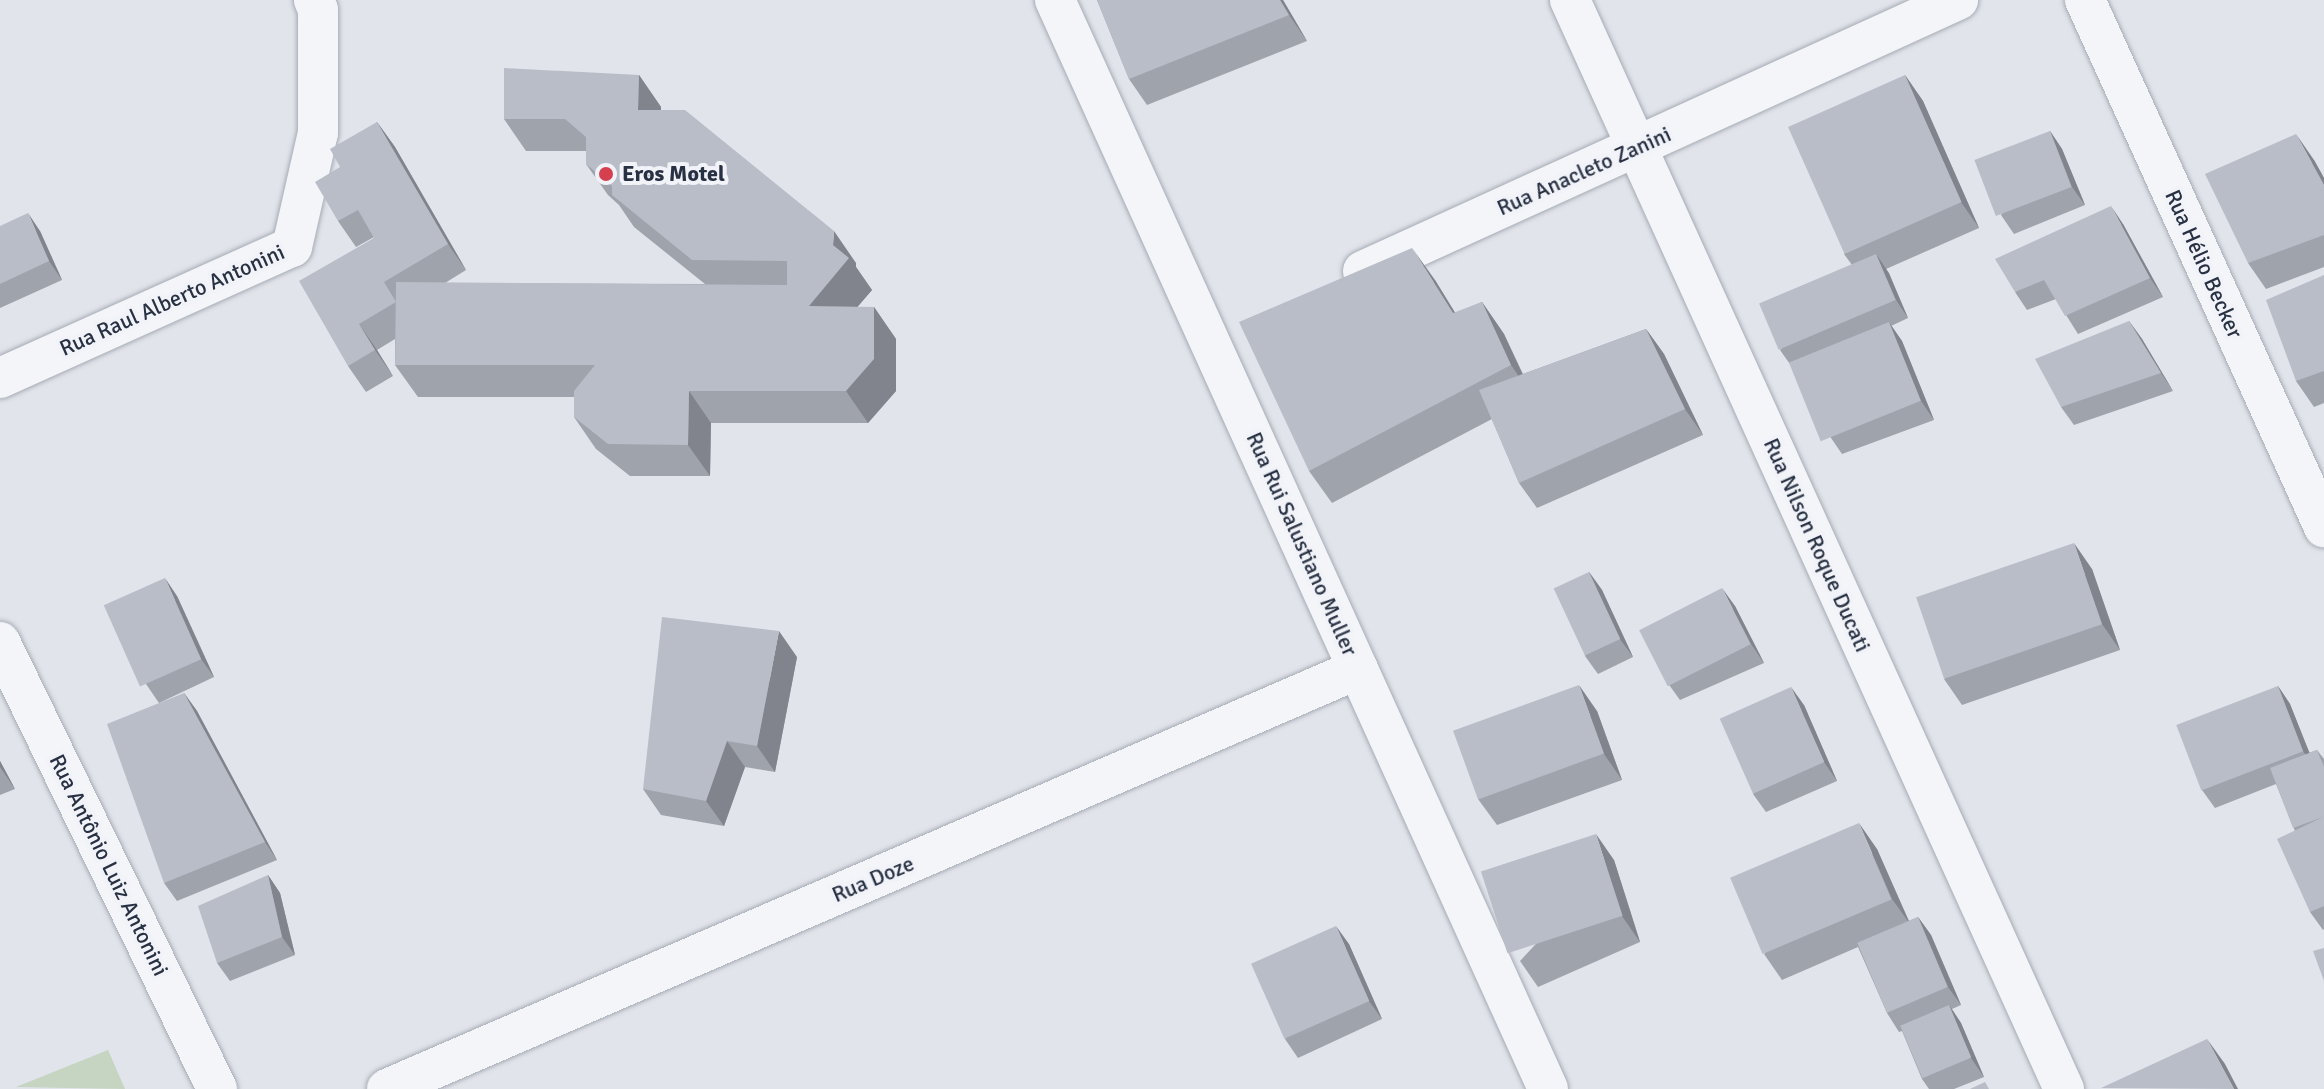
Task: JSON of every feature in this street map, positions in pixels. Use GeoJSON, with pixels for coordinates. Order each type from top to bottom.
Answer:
{"type":"FeatureCollection","features":[{"type":"Feature","properties":{"kind":"street","name":"Rua Raul Alberto Antonini"},"geometry":{"type":"LineString","coordinates":[[0,378],[292,247],[318,133],[318,10],[314,0]]}},
{"type":"Feature","properties":{"kind":"street","name":"Rua Rui Salustiano Muller"},"geometry":{"type":"LineString","coordinates":[[1055,0],[1224,334],[1358,669],[1548,1089]]}},
{"type":"Feature","properties":{"kind":"street","name":"Rua Nilson Roque Ducati"},"geometry":{"type":"LineString","coordinates":[[1570,0],[2064,1089]]}},
{"type":"Feature","properties":{"kind":"street","name":"Rua Anacleto Zanini"},"geometry":{"type":"LineString","coordinates":[[1323,289],[1958,0]]}},
{"type":"Feature","properties":{"kind":"street","name":"Rua Hélio Becker"},"geometry":{"type":"LineString","coordinates":[[2085,0],[2324,527]]}},
{"type":"Feature","properties":{"kind":"street","name":"Rua Antônio Luiz Antonini"},"geometry":{"type":"LineString","coordinates":[[0,642],[217,1089]]}},
{"type":"Feature","properties":{"kind":"street","name":"Rua Doze"},"geometry":{"type":"LineString","coordinates":[[387,1089],[1358,669]]}},
{"type":"Feature","properties":{"kind":"green space"},"geometry":{"type":"Polygon","coordinates":[[[108,1050],[125,1089],[16,1087],[108,1050]]]}},
{"type":"Feature","properties":{"kind":"building"},"geometry":{"type":"Polygon","coordinates":[[[1097,0],[1280,0],[1289,15],[1129,79],[1097,0]]]}},
{"type":"Feature","properties":{"kind":"building"},"geometry":{"type":"Polygon","coordinates":[[[504,68],[639,75],[638,110],[685,110],[834,231],[833,245],[849,258],[809,306],[874,307],[874,359],[846,391],[689,391],[688,445],[608,444],[574,417],[574,391],[595,365],[395,365],[396,282],[787,285],[787,261],[692,260],[612,195],[612,186],[586,164],[586,137],[565,119],[504,119],[504,68]]]}},
{"type":"Feature","properties":{"kind":"building"},"geometry":{"type":"Polygon","coordinates":[[[1905,75],[1962,202],[1845,254],[1788,127],[1905,75]]]}},
{"type":"Feature","properties":{"kind":"building"},"geometry":{"type":"Polygon","coordinates":[[[377,122],[448,244],[384,282],[396,302],[359,324],[375,350],[348,366],[299,281],[374,238],[358,210],[338,221],[315,182],[340,167],[330,149],[377,122]]]}},
{"type":"Feature","properties":{"kind":"building"},"geometry":{"type":"Polygon","coordinates":[[[2050,131],[2072,187],[1996,216],[1974,160],[2050,131]]]}},
{"type":"Feature","properties":{"kind":"building"},"geometry":{"type":"Polygon","coordinates":[[[2296,134],[2324,185],[2324,235],[2248,263],[2205,174],[2296,134]]]}},
{"type":"Feature","properties":{"kind":"building"},"geometry":{"type":"Polygon","coordinates":[[[2111,206],[2150,278],[2065,316],[2044,280],[2015,292],[1995,259],[2111,206]]]}},
{"type":"Feature","properties":{"kind":"building"},"geometry":{"type":"Polygon","coordinates":[[[28,213],[49,261],[0,284],[0,226],[28,213]]]}},
{"type":"Feature","properties":{"kind":"building"},"geometry":{"type":"Polygon","coordinates":[[[1412,248],[1453,313],[1482,302],[1511,365],[1309,471],[1239,322],[1412,248]]]}},
{"type":"Feature","properties":{"kind":"building"},"geometry":{"type":"Polygon","coordinates":[[[1876,254],[1896,300],[1779,350],[1759,304],[1876,254]]]}},
{"type":"Feature","properties":{"kind":"building"},"geometry":{"type":"Polygon","coordinates":[[[2324,275],[2324,371],[2296,381],[2266,300],[2324,275]]]}},
{"type":"Feature","properties":{"kind":"building"},"geometry":{"type":"Polygon","coordinates":[[[2129,321],[2161,373],[2061,407],[2035,359],[2129,321]]]}},
{"type":"Feature","properties":{"kind":"building"},"geometry":{"type":"Polygon","coordinates":[[[1889,322],[1921,401],[1821,441],[1789,362],[1889,322]]]}},
{"type":"Feature","properties":{"kind":"building"},"geometry":{"type":"Polygon","coordinates":[[[1646,329],[1685,409],[1519,483],[1479,390],[1646,329]]]}},
{"type":"Feature","properties":{"kind":"building"},"geometry":{"type":"Polygon","coordinates":[[[2074,543],[2102,624],[1944,679],[1916,597],[2074,543]]]}},
{"type":"Feature","properties":{"kind":"building"},"geometry":{"type":"Polygon","coordinates":[[[1589,572],[1620,639],[1585,656],[1554,588],[1589,572]]]}},
{"type":"Feature","properties":{"kind":"building"},"geometry":{"type":"Polygon","coordinates":[[[165,578],[201,659],[140,687],[104,605],[165,578]]]}},
{"type":"Feature","properties":{"kind":"building"},"geometry":{"type":"Polygon","coordinates":[[[1722,588],[1751,644],[1668,686],[1639,630],[1722,588]]]}},
{"type":"Feature","properties":{"kind":"building"},"geometry":{"type":"Polygon","coordinates":[[[662,617],[779,631],[757,746],[727,741],[706,801],[643,789],[662,617]]]}},
{"type":"Feature","properties":{"kind":"building"},"geometry":{"type":"Polygon","coordinates":[[[1579,685],[1604,754],[1478,799],[1453,731],[1579,685]]]}},
{"type":"Feature","properties":{"kind":"building"},"geometry":{"type":"Polygon","coordinates":[[[2278,686],[2303,751],[2201,790],[2176,725],[2278,686]]]}},
{"type":"Feature","properties":{"kind":"building"},"geometry":{"type":"Polygon","coordinates":[[[1791,687],[1824,762],[1753,794],[1720,719],[1791,687]]]}},
{"type":"Feature","properties":{"kind":"building"},"geometry":{"type":"Polygon","coordinates":[[[184,693],[265,842],[164,883],[107,724],[184,693]]]}},
{"type":"Feature","properties":{"kind":"building"},"geometry":{"type":"Polygon","coordinates":[[[2317,750],[2324,767],[2324,906],[2310,912],[2277,839],[2323,817],[2293,828],[2270,768],[2317,750]]]}},
{"type":"Feature","properties":{"kind":"building"},"geometry":{"type":"Polygon","coordinates":[[[1859,823],[1891,899],[1763,954],[1730,878],[1859,823]]]}},
{"type":"Feature","properties":{"kind":"building"},"geometry":{"type":"Polygon","coordinates":[[[1596,834],[1623,916],[1507,953],[1481,871],[1596,834]]]}},
{"type":"Feature","properties":{"kind":"building"},"geometry":{"type":"Polygon","coordinates":[[[268,875],[282,937],[217,963],[198,906],[268,875]]]}},
{"type":"Feature","properties":{"kind":"building"},"geometry":{"type":"Polygon","coordinates":[[[1918,917],[1948,987],[1887,1013],[1857,943],[1918,917]]]}},
{"type":"Feature","properties":{"kind":"building"},"geometry":{"type":"Polygon","coordinates":[[[1336,926],[1369,1001],[1284,1039],[1251,964],[1336,926]]]}},
{"type":"Feature","properties":{"kind":"building"},"geometry":{"type":"Polygon","coordinates":[[[2324,948],[2324,981],[2313,951],[2324,948]]]}},
{"type":"Feature","properties":{"kind":"building"},"geometry":{"type":"Polygon","coordinates":[[[1949,1005],[1971,1057],[1922,1078],[1900,1026],[1949,1005]]]}},
{"type":"Feature","properties":{"kind":"building"},"geometry":{"type":"Polygon","coordinates":[[[2207,1039],[2234,1089],[2101,1088],[2207,1039]]]}},
{"type":"Feature","properties":{"kind":"building"},"geometry":{"type":"Polygon","coordinates":[[[1985,1082],[1989,1089],[1970,1089],[1985,1082]]]}},
{"type":"Feature","properties":{"kind":"place","name":"Eros Motel"},"geometry":{"type":"Point","coordinates":[606,174]}}]}
